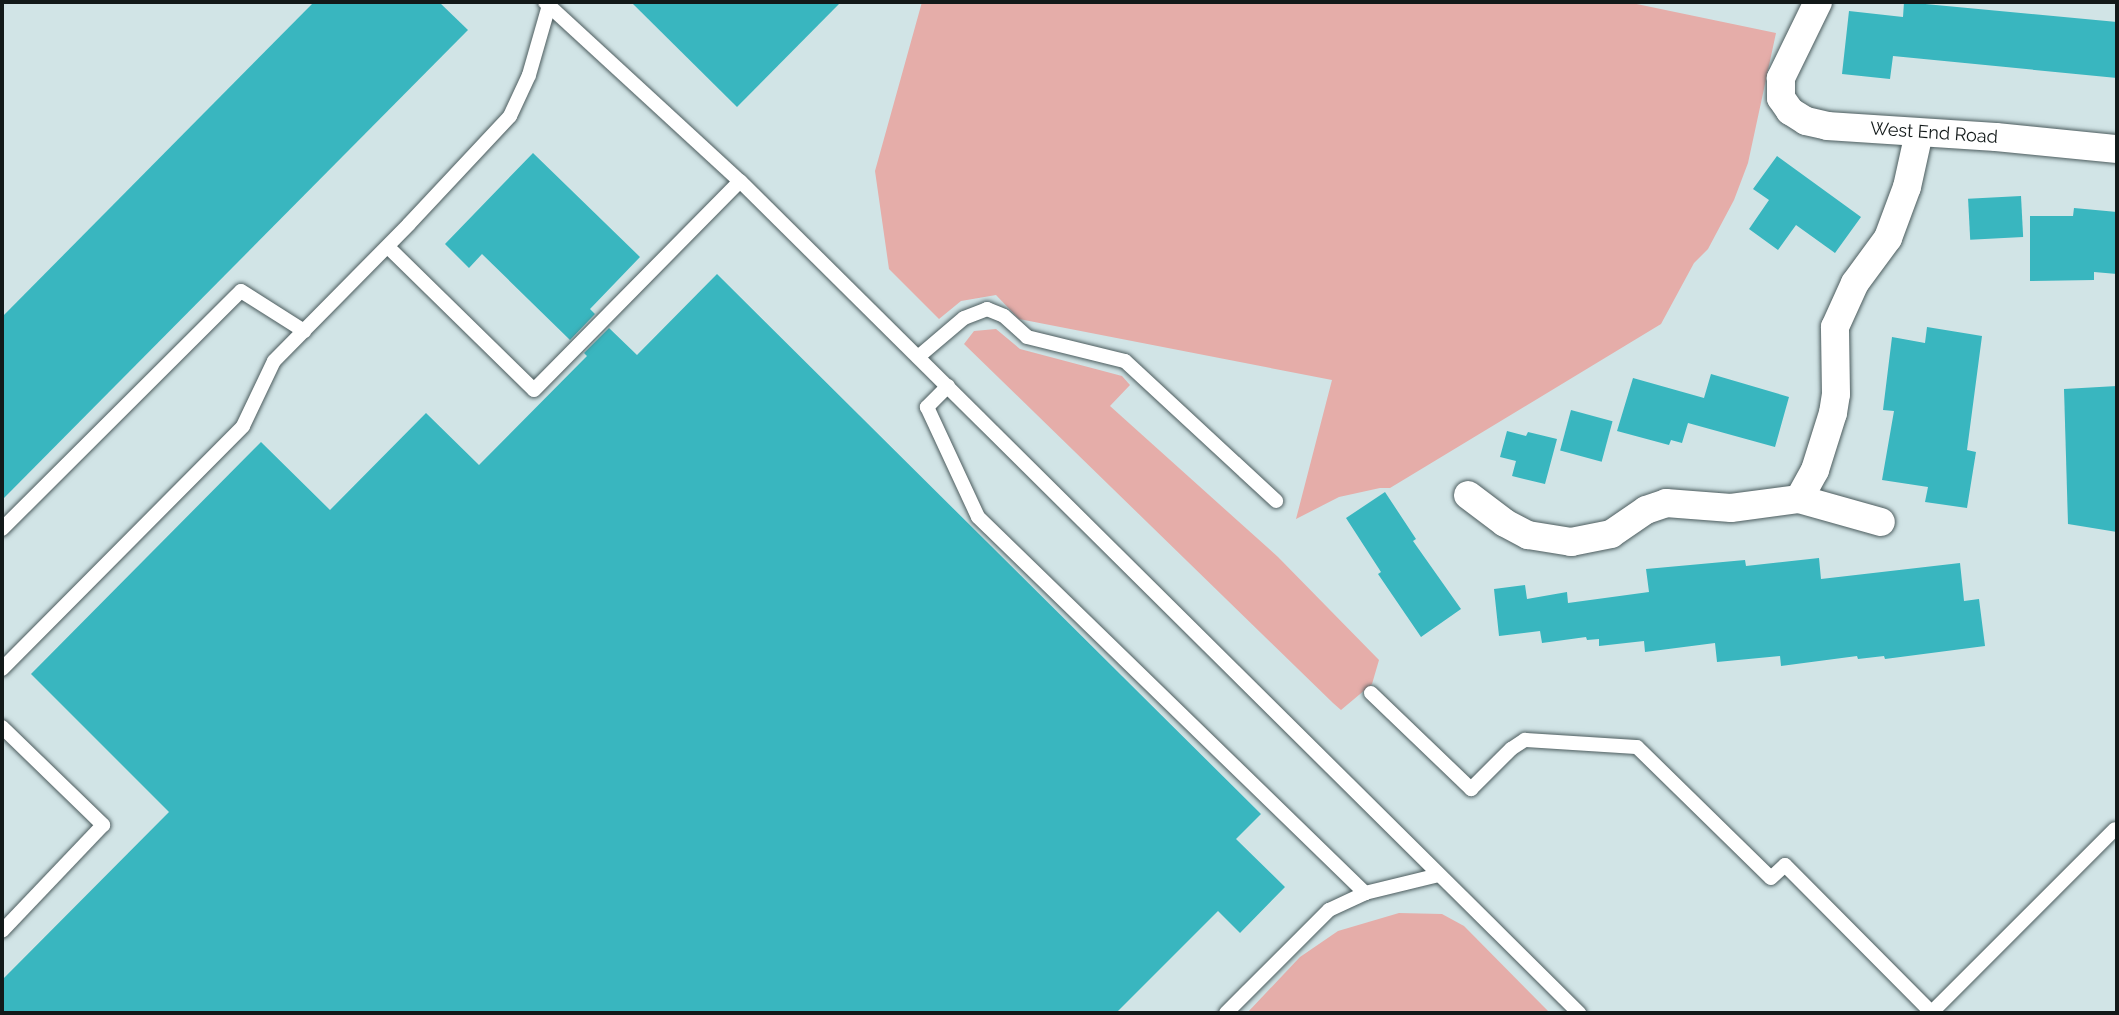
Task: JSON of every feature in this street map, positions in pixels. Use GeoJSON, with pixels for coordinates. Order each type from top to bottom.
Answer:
{"type":"FeatureCollection","features":[{"type":"Feature","properties":{"kind":"street","name":"West End Road"},"geometry":{"type":"LineString","coordinates":[[1818,2],[1781,78],[1781,98],[1790,111],[1806,121],[1827,126],[1996,137],[2117,149]]}},
{"type":"Feature","properties":{"kind":"street"},"geometry":{"type":"LineString","coordinates":[[1799,499],[1815,470],[1836,394],[1833,349],[1835,327],[1855,283],[1888,238],[1907,187],[1919,133]]}},
{"type":"Feature","properties":{"kind":"street"},"geometry":{"type":"LineString","coordinates":[[1468,495],[1505,523],[1528,535],[1571,542],[1611,534],[1646,510],[1666,503],[1731,508],[1799,499],[1881,522]]}},
{"type":"Feature","properties":{"kind":"lane"},"geometry":{"type":"LineString","coordinates":[[2,669],[243,426],[274,361],[388,247],[510,116],[529,75],[548,2],[740,181],[1579,1013]]}},
{"type":"Feature","properties":{"kind":"lane"},"geometry":{"type":"LineString","coordinates":[[388,247],[534,390],[740,181]]}},
{"type":"Feature","properties":{"kind":"lane"},"geometry":{"type":"LineString","coordinates":[[2,529],[242,291],[304,331]]}},
{"type":"Feature","properties":{"kind":"lane"},"geometry":{"type":"LineString","coordinates":[[918,357],[964,318],[987,309],[1004,316],[1027,337],[1125,361],[1276,501]]}},
{"type":"Feature","properties":{"kind":"lane"},"geometry":{"type":"LineString","coordinates":[[948,386],[927,407],[978,517],[1365,893]]}},
{"type":"Feature","properties":{"kind":"lane"},"geometry":{"type":"LineString","coordinates":[[1371,693],[1471,789],[1511,749],[1525,740],[1637,747],[1771,878],[1785,865],[1931,1013],[2115,829]]}},
{"type":"Feature","properties":{"kind":"lane"},"geometry":{"type":"LineString","coordinates":[[2,727],[103,825],[2,931]]}},
{"type":"Feature","properties":{"kind":"lane"},"geometry":{"type":"LineString","coordinates":[[1226,1013],[1329,911],[1365,893],[1439,875]]}},
{"type":"Feature","properties":{"kind":"shaded area"},"geometry":{"type":"Polygon","coordinates":[[[922,2],[1627,2],[1776,33],[1748,163],[1734,200],[1708,249],[1694,263],[1661,324],[1390,488],[1339,497],[1296,519],[1332,380],[1019,319],[996,295],[961,301],[939,319],[889,269],[875,171],[922,2]]]}},
{"type":"Feature","properties":{"kind":"shaded area"},"geometry":{"type":"Polygon","coordinates":[[[996,329],[1020,349],[1122,376],[1130,385],[1110,406],[1278,557],[1379,660],[1372,684],[1341,710],[1333,703],[964,344],[974,331],[996,329]]]}},
{"type":"Feature","properties":{"kind":"shaded area"},"geometry":{"type":"Polygon","coordinates":[[[1399,913],[1442,914],[1464,926],[1550,1013],[1247,1013],[1300,957],[1338,931],[1399,913]]]}},
{"type":"Feature","properties":{"kind":"building"},"geometry":{"type":"Polygon","coordinates":[[[314,2],[439,2],[468,30],[2,500],[2,317],[314,2]]]}},
{"type":"Feature","properties":{"kind":"building"},"geometry":{"type":"Polygon","coordinates":[[[631,2],[841,2],[737,107],[631,2]]]}},
{"type":"Feature","properties":{"kind":"building"},"geometry":{"type":"Polygon","coordinates":[[[1904,2],[2117,22],[2117,78],[1893,56],[1890,79],[1842,74],[1849,11],[1903,17],[1904,2]]]}},
{"type":"Feature","properties":{"kind":"building"},"geometry":{"type":"Polygon","coordinates":[[[533,153],[640,257],[590,309],[595,314],[570,340],[482,254],[469,268],[445,244],[533,153]]]}},
{"type":"Feature","properties":{"kind":"building"},"geometry":{"type":"Polygon","coordinates":[[[1777,156],[1861,217],[1835,253],[1796,225],[1778,250],[1749,229],[1769,200],[1753,189],[1777,156]]]}},
{"type":"Feature","properties":{"kind":"building"},"geometry":{"type":"Polygon","coordinates":[[[2021,196],[2023,237],[1970,240],[1968,199],[2021,196]]]}},
{"type":"Feature","properties":{"kind":"building"},"geometry":{"type":"Polygon","coordinates":[[[2074,208],[2117,212],[2117,274],[2094,272],[2094,280],[2030,281],[2030,216],[2073,216],[2074,208]]]}},
{"type":"Feature","properties":{"kind":"building"},"geometry":{"type":"Polygon","coordinates":[[[717,274],[1261,814],[1236,839],[1285,887],[1240,933],[1218,911],[1116,1013],[2,1013],[2,980],[169,812],[31,674],[261,442],[330,510],[426,413],[479,465],[587,356],[584,353],[609,328],[637,355],[717,274]]]}},
{"type":"Feature","properties":{"kind":"building"},"geometry":{"type":"Polygon","coordinates":[[[1927,327],[1982,336],[1967,450],[1976,452],[1967,508],[1925,502],[1928,487],[1882,480],[1894,411],[1883,410],[1892,337],[1925,343],[1927,327]]]}},
{"type":"Feature","properties":{"kind":"building"},"geometry":{"type":"Polygon","coordinates":[[[1711,374],[1789,397],[1775,447],[1688,423],[1682,443],[1671,440],[1669,445],[1617,431],[1633,378],[1704,398],[1711,374]]]}},
{"type":"Feature","properties":{"kind":"building"},"geometry":{"type":"Polygon","coordinates":[[[2117,386],[2117,532],[2068,524],[2064,389],[2117,386]]]}},
{"type":"Feature","properties":{"kind":"building"},"geometry":{"type":"Polygon","coordinates":[[[1571,410],[1613,421],[1602,462],[1560,451],[1571,410]]]}},
{"type":"Feature","properties":{"kind":"building"},"geometry":{"type":"Polygon","coordinates":[[[1507,431],[1526,436],[1528,432],[1557,439],[1545,484],[1512,476],[1516,461],[1500,457],[1507,431]]]}},
{"type":"Feature","properties":{"kind":"building"},"geometry":{"type":"Polygon","coordinates":[[[1385,492],[1416,539],[1413,541],[1461,609],[1421,637],[1378,574],[1381,572],[1346,518],[1385,492]]]}},
{"type":"Feature","properties":{"kind":"building"},"geometry":{"type":"Polygon","coordinates":[[[1819,558],[1821,579],[1960,563],[1964,601],[1979,599],[1985,646],[1885,659],[1884,656],[1858,659],[1857,656],[1781,666],[1780,656],[1717,662],[1715,643],[1645,652],[1644,641],[1599,646],[1599,639],[1587,640],[1586,637],[1542,643],[1540,631],[1499,636],[1494,589],[1525,585],[1527,599],[1567,592],[1568,603],[1649,592],[1646,569],[1745,560],[1746,566],[1819,558]]]}}]}
